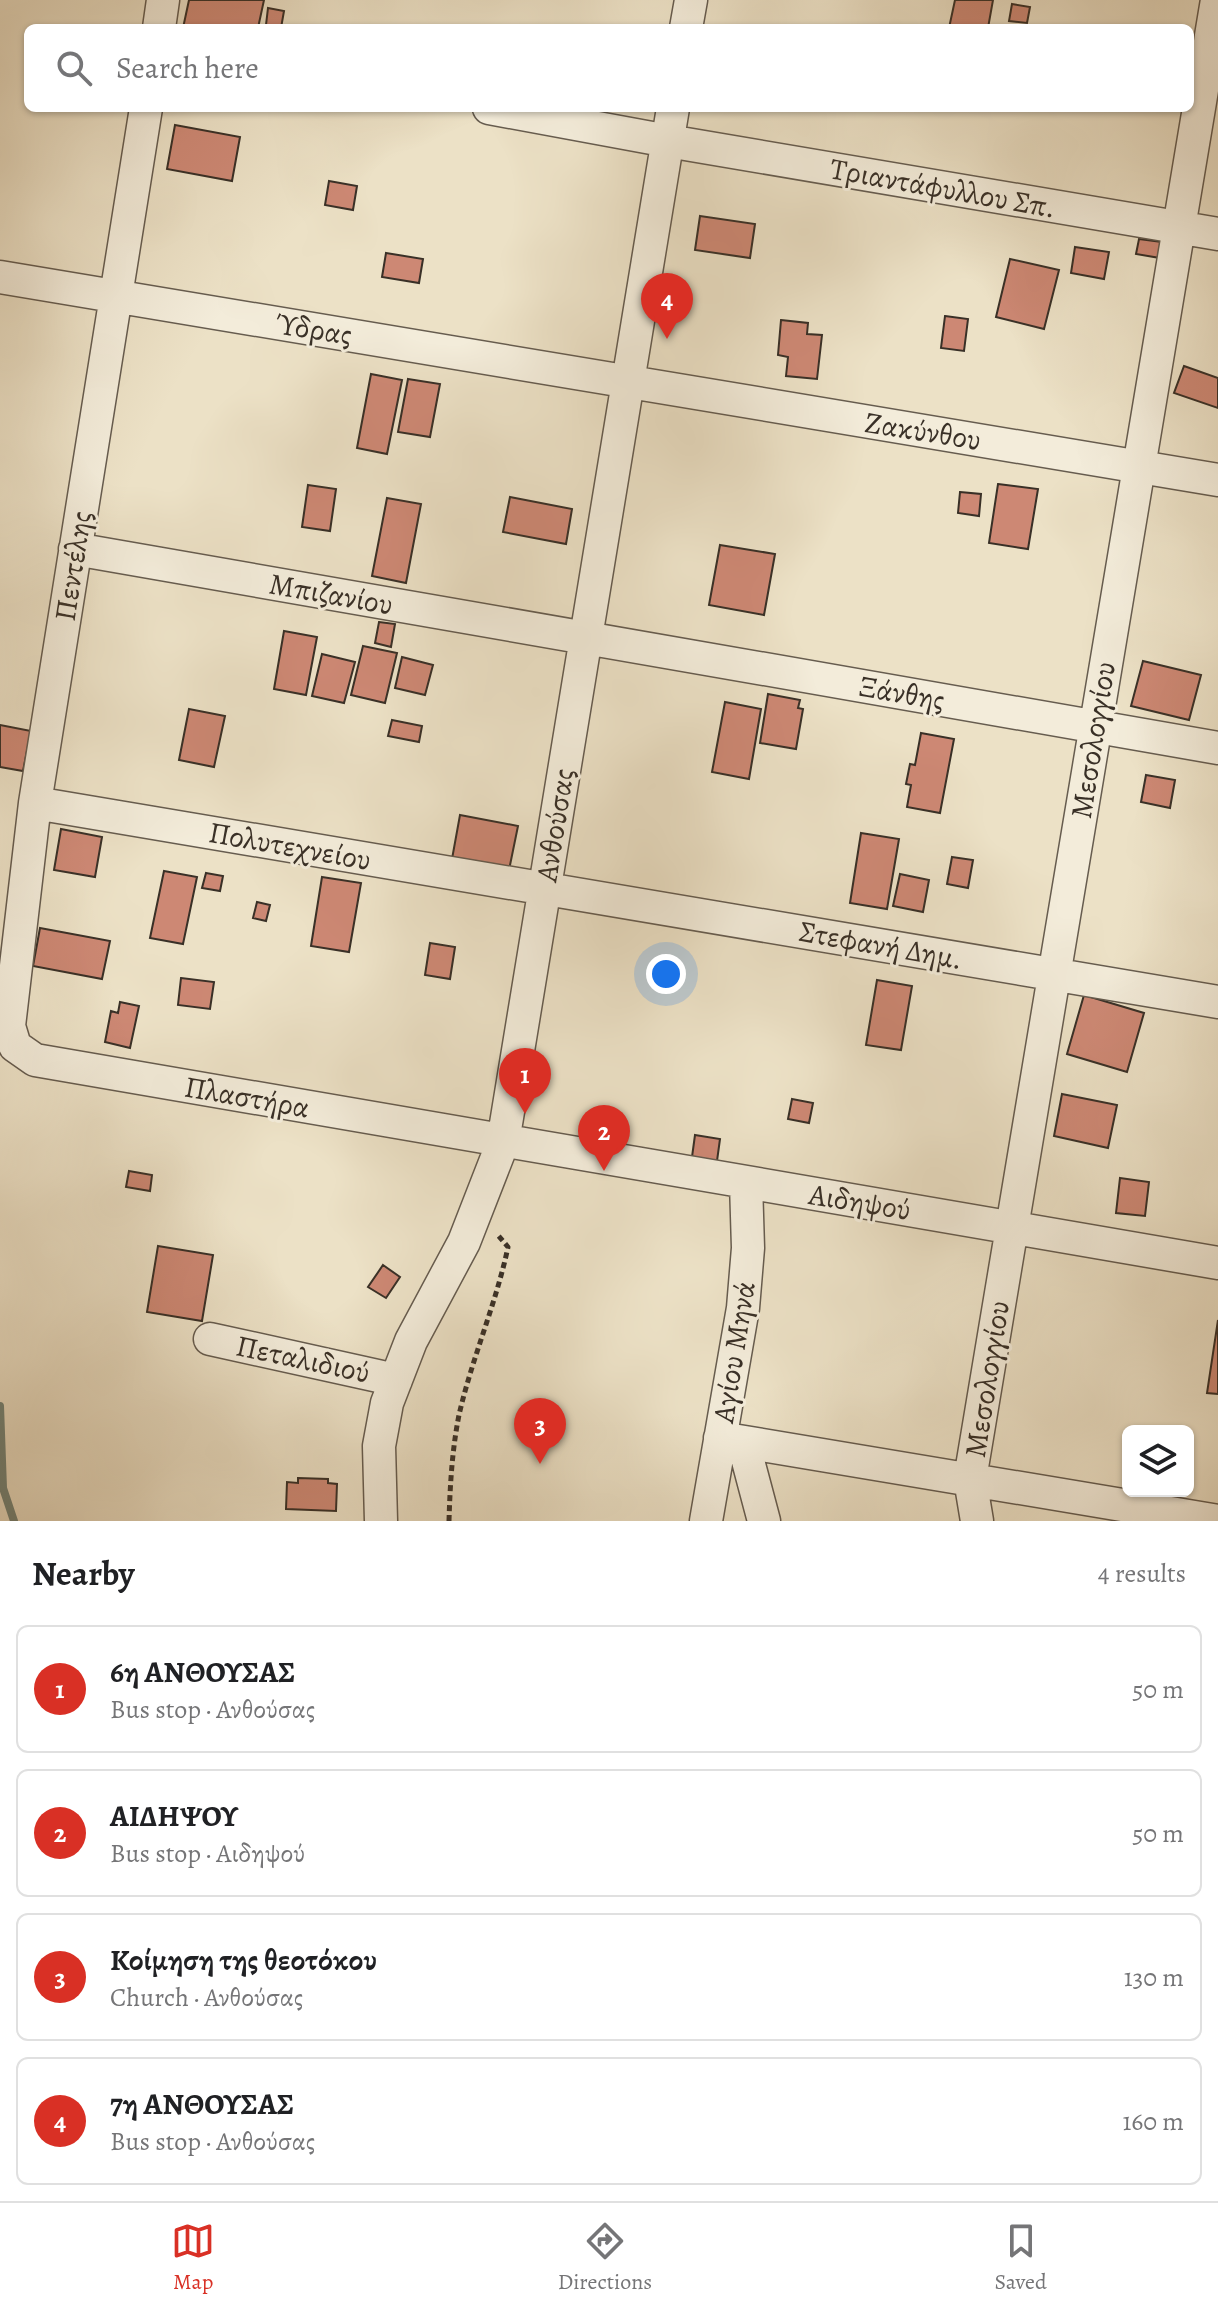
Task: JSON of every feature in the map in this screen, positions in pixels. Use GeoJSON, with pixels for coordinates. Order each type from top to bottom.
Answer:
{"type":"FeatureCollection","features":[{"type":"Feature","properties":{"kind":"street"},"geometry":{"type":"LineString","coordinates":[[160,24],[163,0]]}},
{"type":"Feature","properties":{"kind":"street"},"geometry":{"type":"LineString","coordinates":[[687,24],[691,0]]}},
{"type":"Feature","properties":{"kind":"street","name":"Μεσολογγίου"},"geometry":{"type":"LineString","coordinates":[[977,1521],[970,1479],[1217,0]]}},
{"type":"Feature","properties":{"kind":"street","name":"Πεντέλης"},"geometry":{"type":"LineString","coordinates":[[9,1026],[35,803],[145,112]]}},
{"type":"Feature","properties":{"kind":"street","name":"Τριαντάφυλλου Σπ."},"geometry":{"type":"LineString","coordinates":[[511,112],[1218,234]]}},
{"type":"Feature","properties":{"kind":"street","name":"Ανθούσας"},"geometry":{"type":"LineString","coordinates":[[381,1521],[379,1446],[387,1403],[411,1341],[464,1242],[503,1142],[672,112]]}},
{"type":"Feature","properties":{"kind":"street","name":"Ύδρας"},"geometry":{"type":"LineString","coordinates":[[0,277],[628,382]]}},
{"type":"Feature","properties":{"kind":"street","name":"Ζακύνθου"},"geometry":{"type":"LineString","coordinates":[[628,382],[1218,480]]}},
{"type":"Feature","properties":{"kind":"street","name":"Μπιζανίου"},"geometry":{"type":"LineString","coordinates":[[75,549],[586,639]]}},
{"type":"Feature","properties":{"kind":"street","name":"Ξάνθης"},"geometry":{"type":"LineString","coordinates":[[586,639],[1218,748]]}},
{"type":"Feature","properties":{"kind":"street","name":"Πολυτεχνείου"},"geometry":{"type":"LineString","coordinates":[[35,803],[544,889]]}},
{"type":"Feature","properties":{"kind":"street","name":"Στεφανή Δημ."},"geometry":{"type":"LineString","coordinates":[[544,889],[1218,1002]]}},
{"type":"Feature","properties":{"kind":"street","name":"Πλαστήρα"},"geometry":{"type":"LineString","coordinates":[[9,1026],[15,1046],[35,1060],[503,1142]]}},
{"type":"Feature","properties":{"kind":"street","name":"Αιδηψού"},"geometry":{"type":"LineString","coordinates":[[503,1142],[1218,1263]]}},
{"type":"Feature","properties":{"kind":"street","name":"Αγίου Μηνά"},"geometry":{"type":"LineString","coordinates":[[706,1521],[732,1440],[746,1278],[746,1183]]}},
{"type":"Feature","properties":{"kind":"street","name":"Πεταλιδιού"},"geometry":{"type":"LineString","coordinates":[[210,1339],[396,1380]]}},
{"type":"Feature","properties":{"kind":"street"},"geometry":{"type":"LineString","coordinates":[[732,1440],[1214,1520]]}},
{"type":"Feature","properties":{"kind":"street"},"geometry":{"type":"LineString","coordinates":[[732,1440],[764,1521]]}},
{"type":"Feature","properties":{"kind":"path"},"geometry":{"type":"LineString","coordinates":[[449,1521],[450,1485],[459,1416],[508,1247],[478,1209]]}},
{"type":"Feature","properties":{"kind":"building"},"geometry":{"type":"Polygon","coordinates":[[[189,0],[264,0],[259,24],[184,24],[189,0]]]}},
{"type":"Feature","properties":{"kind":"building"},"geometry":{"type":"Polygon","coordinates":[[[955,0],[993,0],[989,24],[950,24],[955,0]]]}},
{"type":"Feature","properties":{"kind":"building"},"geometry":{"type":"Polygon","coordinates":[[[1012,4],[1030,7],[1027,23],[1009,21],[1012,4]]]}},
{"type":"Feature","properties":{"kind":"building"},"geometry":{"type":"Polygon","coordinates":[[[268,8],[284,11],[282,24],[266,24],[268,8]]]}},
{"type":"Feature","properties":{"kind":"building"},"geometry":{"type":"Polygon","coordinates":[[[175,125],[240,137],[232,181],[167,169],[175,125]]]}},
{"type":"Feature","properties":{"kind":"building"},"geometry":{"type":"Polygon","coordinates":[[[329,181],[357,186],[353,210],[325,205],[329,181]]]}},
{"type":"Feature","properties":{"kind":"building"},"geometry":{"type":"Polygon","coordinates":[[[700,216],[755,224],[750,258],[695,250],[700,216]]]}},
{"type":"Feature","properties":{"kind":"building"},"geometry":{"type":"Polygon","coordinates":[[[1139,239],[1162,242],[1160,258],[1136,254],[1139,239]]]}},
{"type":"Feature","properties":{"kind":"building"},"geometry":{"type":"Polygon","coordinates":[[[1075,247],[1109,252],[1104,279],[1071,273],[1075,247]]]}},
{"type":"Feature","properties":{"kind":"building"},"geometry":{"type":"Polygon","coordinates":[[[386,253],[423,259],[419,283],[382,277],[386,253]]]}},
{"type":"Feature","properties":{"kind":"building"},"geometry":{"type":"Polygon","coordinates":[[[1010,259],[1059,270],[1044,329],[996,317],[1010,259]]]}},
{"type":"Feature","properties":{"kind":"building"},"geometry":{"type":"Polygon","coordinates":[[[945,316],[968,319],[964,351],[941,348],[945,316]]]}},
{"type":"Feature","properties":{"kind":"building"},"geometry":{"type":"Polygon","coordinates":[[[781,320],[808,323],[807,334],[822,335],[817,379],[786,376],[788,357],[778,355],[781,320]]]}},
{"type":"Feature","properties":{"kind":"building"},"geometry":{"type":"Polygon","coordinates":[[[1184,366],[1218,378],[1218,408],[1174,393],[1184,366]]]}},
{"type":"Feature","properties":{"kind":"building"},"geometry":{"type":"Polygon","coordinates":[[[371,374],[402,380],[387,454],[357,448],[371,374]]]}},
{"type":"Feature","properties":{"kind":"building"},"geometry":{"type":"Polygon","coordinates":[[[408,379],[440,384],[430,437],[398,432],[408,379]]]}},
{"type":"Feature","properties":{"kind":"building"},"geometry":{"type":"Polygon","coordinates":[[[998,484],[1038,489],[1028,549],[989,543],[998,484]]]}},
{"type":"Feature","properties":{"kind":"building"},"geometry":{"type":"Polygon","coordinates":[[[308,485],[336,489],[330,531],[302,527],[308,485]]]}},
{"type":"Feature","properties":{"kind":"building"},"geometry":{"type":"Polygon","coordinates":[[[960,492],[981,494],[979,516],[958,513],[960,492]]]}},
{"type":"Feature","properties":{"kind":"building"},"geometry":{"type":"Polygon","coordinates":[[[510,497],[572,509],[566,544],[503,532],[510,497]]]}},
{"type":"Feature","properties":{"kind":"building"},"geometry":{"type":"Polygon","coordinates":[[[387,498],[421,504],[406,583],[372,576],[387,498]]]}},
{"type":"Feature","properties":{"kind":"building"},"geometry":{"type":"Polygon","coordinates":[[[720,545],[775,554],[764,615],[709,605],[720,545]]]}},
{"type":"Feature","properties":{"kind":"building"},"geometry":{"type":"Polygon","coordinates":[[[379,622],[395,624],[391,647],[375,643],[379,622]]]}},
{"type":"Feature","properties":{"kind":"building"},"geometry":{"type":"Polygon","coordinates":[[[284,631],[317,637],[306,695],[274,689],[284,631]]]}},
{"type":"Feature","properties":{"kind":"building"},"geometry":{"type":"Polygon","coordinates":[[[363,646],[397,653],[385,703],[351,695],[363,646]]]}},
{"type":"Feature","properties":{"kind":"building"},"geometry":{"type":"Polygon","coordinates":[[[322,654],[355,662],[344,703],[312,696],[322,654]]]}},
{"type":"Feature","properties":{"kind":"building"},"geometry":{"type":"Polygon","coordinates":[[[402,657],[433,665],[425,695],[395,688],[402,657]]]}},
{"type":"Feature","properties":{"kind":"building"},"geometry":{"type":"Polygon","coordinates":[[[1143,661],[1201,675],[1189,720],[1131,706],[1143,661]]]}},
{"type":"Feature","properties":{"kind":"building"},"geometry":{"type":"Polygon","coordinates":[[[768,694],[800,700],[798,708],[803,709],[796,749],[760,743],[768,694]]]}},
{"type":"Feature","properties":{"kind":"building"},"geometry":{"type":"Polygon","coordinates":[[[725,702],[761,709],[749,779],[712,772],[725,702]]]}},
{"type":"Feature","properties":{"kind":"building"},"geometry":{"type":"Polygon","coordinates":[[[189,709],[225,716],[214,767],[179,760],[189,709]]]}},
{"type":"Feature","properties":{"kind":"building"},"geometry":{"type":"Polygon","coordinates":[[[392,720],[422,726],[419,742],[388,736],[392,720]]]}},
{"type":"Feature","properties":{"kind":"building"},"geometry":{"type":"Polygon","coordinates":[[[0,725],[31,731],[23,771],[0,767],[0,725]]]}},
{"type":"Feature","properties":{"kind":"building"},"geometry":{"type":"Polygon","coordinates":[[[921,733],[954,739],[940,813],[907,807],[911,785],[906,784],[910,764],[915,765],[921,733]]]}},
{"type":"Feature","properties":{"kind":"building"},"geometry":{"type":"Polygon","coordinates":[[[1146,775],[1175,780],[1170,808],[1141,802],[1146,775]]]}},
{"type":"Feature","properties":{"kind":"building"},"geometry":{"type":"Polygon","coordinates":[[[460,815],[518,826],[509,870],[452,859],[460,815]]]}},
{"type":"Feature","properties":{"kind":"building"},"geometry":{"type":"Polygon","coordinates":[[[61,829],[102,837],[95,877],[54,870],[61,829]]]}},
{"type":"Feature","properties":{"kind":"building"},"geometry":{"type":"Polygon","coordinates":[[[861,833],[899,839],[887,909],[850,903],[861,833]]]}},
{"type":"Feature","properties":{"kind":"building"},"geometry":{"type":"Polygon","coordinates":[[[952,857],[973,860],[968,888],[947,884],[952,857]]]}},
{"type":"Feature","properties":{"kind":"building"},"geometry":{"type":"Polygon","coordinates":[[[164,871],[197,877],[183,944],[150,938],[164,871]]]}},
{"type":"Feature","properties":{"kind":"building"},"geometry":{"type":"Polygon","coordinates":[[[206,873],[223,876],[220,891],[202,888],[206,873]]]}},
{"type":"Feature","properties":{"kind":"building"},"geometry":{"type":"Polygon","coordinates":[[[900,874],[929,880],[923,912],[893,906],[900,874]]]}},
{"type":"Feature","properties":{"kind":"building"},"geometry":{"type":"Polygon","coordinates":[[[322,877],[361,883],[349,952],[311,946],[322,877]]]}},
{"type":"Feature","properties":{"kind":"building"},"geometry":{"type":"Polygon","coordinates":[[[257,902],[270,905],[266,921],[253,918],[257,902]]]}},
{"type":"Feature","properties":{"kind":"building"},"geometry":{"type":"Polygon","coordinates":[[[40,928],[110,941],[102,979],[33,966],[40,928]]]}},
{"type":"Feature","properties":{"kind":"building"},"geometry":{"type":"Polygon","coordinates":[[[430,943],[455,947],[450,979],[425,975],[430,943]]]}},
{"type":"Feature","properties":{"kind":"building"},"geometry":{"type":"Polygon","coordinates":[[[181,978],[214,982],[210,1009],[178,1005],[181,978]]]}},
{"type":"Feature","properties":{"kind":"building"},"geometry":{"type":"Polygon","coordinates":[[[877,980],[912,986],[901,1050],[866,1045],[877,980]]]}},
{"type":"Feature","properties":{"kind":"building"},"geometry":{"type":"Polygon","coordinates":[[[1084,995],[1144,1013],[1127,1072],[1067,1054],[1084,995]]]}},
{"type":"Feature","properties":{"kind":"building"},"geometry":{"type":"Polygon","coordinates":[[[120,1002],[139,1006],[130,1048],[105,1042],[111,1011],[118,1013],[120,1002]]]}},
{"type":"Feature","properties":{"kind":"building"},"geometry":{"type":"Polygon","coordinates":[[[1062,1094],[1117,1105],[1108,1148],[1054,1136],[1062,1094]]]}},
{"type":"Feature","properties":{"kind":"building"},"geometry":{"type":"Polygon","coordinates":[[[792,1099],[813,1103],[809,1123],[788,1119],[792,1099]]]}},
{"type":"Feature","properties":{"kind":"building"},"geometry":{"type":"Polygon","coordinates":[[[695,1135],[720,1139],[717,1161],[692,1157],[695,1135]]]}},
{"type":"Feature","properties":{"kind":"building"},"geometry":{"type":"Polygon","coordinates":[[[129,1171],[152,1175],[150,1191],[126,1187],[129,1171]]]}},
{"type":"Feature","properties":{"kind":"building"},"geometry":{"type":"Polygon","coordinates":[[[1120,1178],[1149,1182],[1145,1216],[1116,1213],[1120,1178]]]}},
{"type":"Feature","properties":{"kind":"building"},"geometry":{"type":"Polygon","coordinates":[[[158,1246],[213,1255],[202,1321],[147,1312],[158,1246]]]}},
{"type":"Feature","properties":{"kind":"building"},"geometry":{"type":"Polygon","coordinates":[[[383,1265],[400,1277],[386,1298],[368,1287],[383,1265]]]}},
{"type":"Feature","properties":{"kind":"building"},"geometry":{"type":"Polygon","coordinates":[[[1218,1320],[1218,1394],[1207,1393],[1218,1320]]]}},
{"type":"Feature","properties":{"kind":"building"},"geometry":{"type":"Polygon","coordinates":[[[298,1478],[328,1479],[328,1483],[337,1484],[336,1511],[286,1509],[287,1482],[298,1483],[298,1478]]]}},
{"type":"Feature","properties":{"kind":"waterway"},"geometry":{"type":"LineString","coordinates":[[0,1406],[3,1488],[14,1521]]}},
{"type":"Feature","properties":{"kind":"place","name":"7η ΑΝΘΟΥΣΑΣ"},"geometry":{"type":"Point","coordinates":[667,339]}},
{"type":"Feature","properties":{"kind":"place","name":"6η ΑΝΘΟΥΣΑΣ"},"geometry":{"type":"Point","coordinates":[525,1114]}},
{"type":"Feature","properties":{"kind":"place","name":"ΑΙΔΗΨΟΥ"},"geometry":{"type":"Point","coordinates":[604,1171]}},
{"type":"Feature","properties":{"kind":"place","name":"Κοίμηση της θεοτόκου"},"geometry":{"type":"Point","coordinates":[540,1464]}}]}
